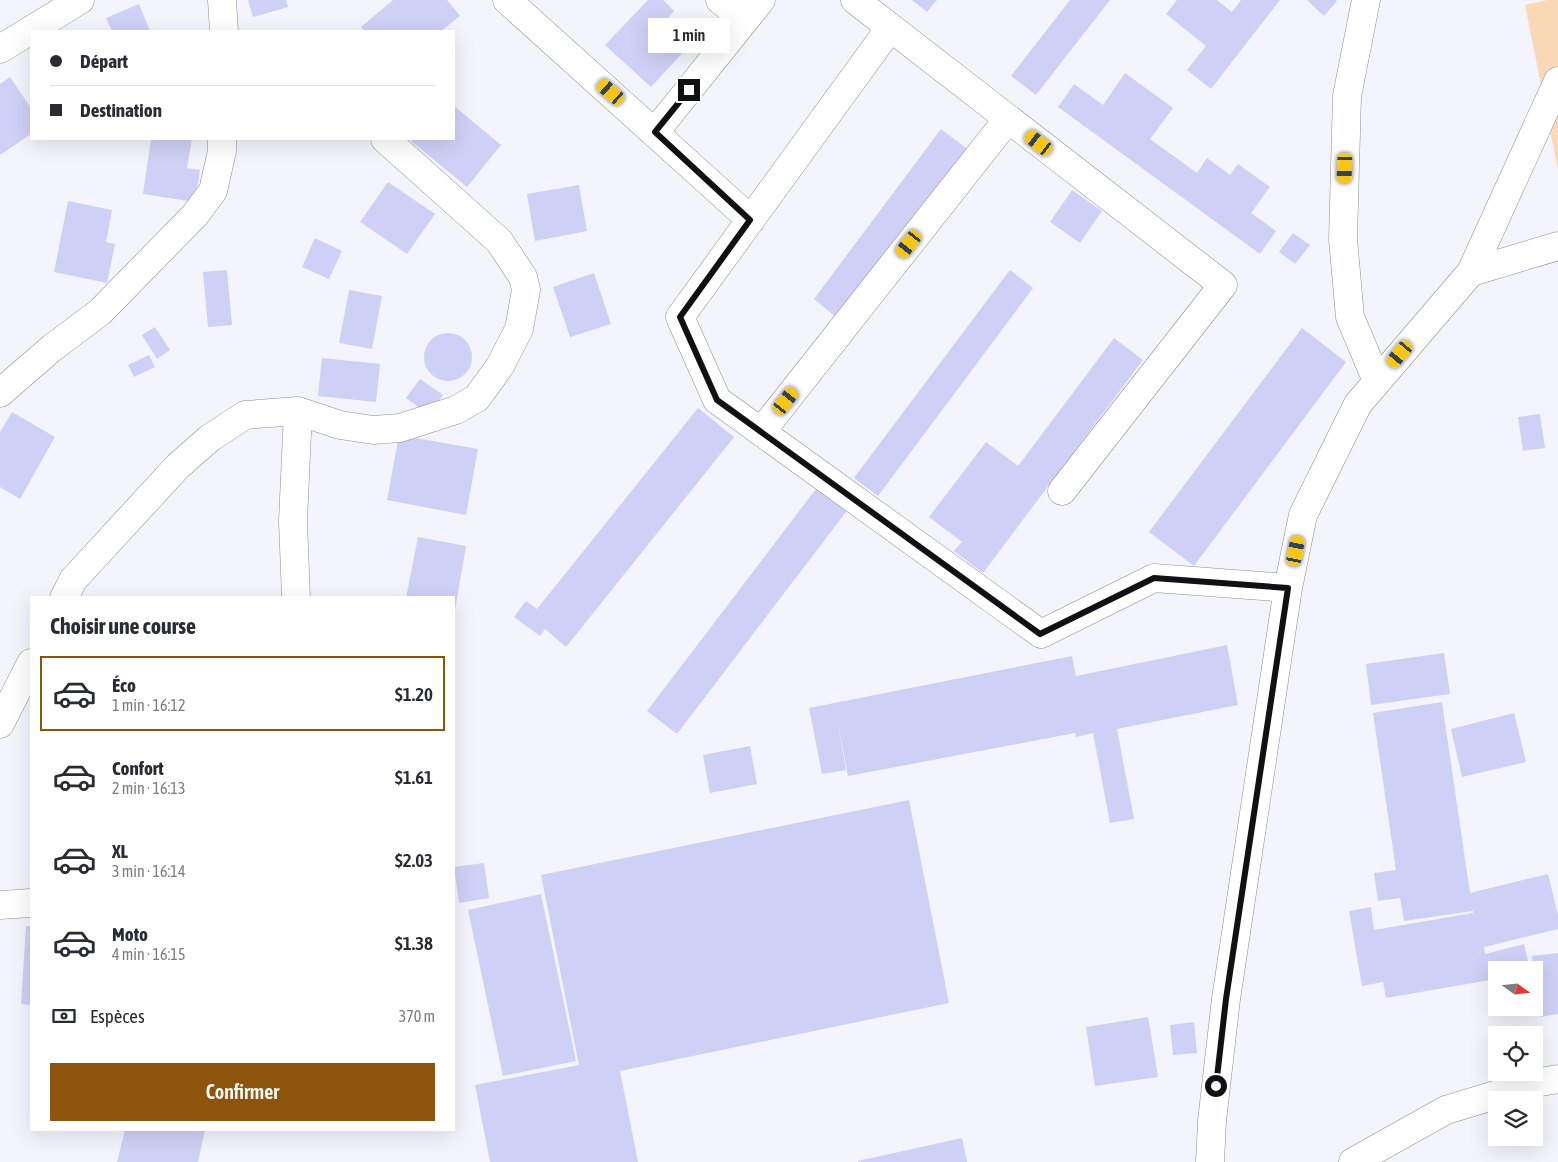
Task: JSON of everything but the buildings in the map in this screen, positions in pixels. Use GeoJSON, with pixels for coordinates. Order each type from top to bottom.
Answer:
{"type":"FeatureCollection","features":[{"type":"Feature","properties":{"kind":"street"},"geometry":{"type":"LineString","coordinates":[[31,30],[80,0]]}},
{"type":"Feature","properties":{"kind":"street"},"geometry":{"type":"LineString","coordinates":[[507,0],[750,220]]}},
{"type":"Feature","properties":{"kind":"street"},"geometry":{"type":"LineString","coordinates":[[655,132],[753,10],[720,0]]}},
{"type":"Feature","properties":{"kind":"street"},"geometry":{"type":"LineString","coordinates":[[855,0],[1223,285],[1062,491]]}},
{"type":"Feature","properties":{"kind":"street"},"geometry":{"type":"LineString","coordinates":[[1366,0],[1347,96],[1343,239],[1350,317],[1377,381]]}},
{"type":"Feature","properties":{"kind":"street"},"geometry":{"type":"LineString","coordinates":[[890,28],[680,317],[717,400],[1040,634],[1154,578],[1288,588]]}},
{"type":"Feature","properties":{"kind":"street"},"geometry":{"type":"LineString","coordinates":[[0,49],[30,31]]}},
{"type":"Feature","properties":{"kind":"street"},"geometry":{"type":"LineString","coordinates":[[1210,1162],[1212,1121],[1226,999],[1288,588],[1303,515],[1358,404],[1470,272],[1558,81]]}},
{"type":"Feature","properties":{"kind":"street"},"geometry":{"type":"LineString","coordinates":[[761,432],[1008,119]]}},
{"type":"Feature","properties":{"kind":"street"},"geometry":{"type":"LineString","coordinates":[[0,393],[52,348],[100,312],[195,215],[213,191],[222,151],[222,140]]}},
{"type":"Feature","properties":{"kind":"street"},"geometry":{"type":"LineString","coordinates":[[65,596],[73,580],[178,466],[210,438],[245,415],[298,411],[340,425],[373,430],[400,428],[456,410],[477,398],[500,366],[519,329],[526,290],[523,277],[499,241],[386,140]]}},
{"type":"Feature","properties":{"kind":"street"},"geometry":{"type":"LineString","coordinates":[[1470,272],[1558,246]]}},
{"type":"Feature","properties":{"kind":"street"},"geometry":{"type":"LineString","coordinates":[[296,596],[293,521],[298,411]]}},
{"type":"Feature","properties":{"kind":"street"},"geometry":{"type":"LineString","coordinates":[[0,724],[30,665]]}},
{"type":"Feature","properties":{"kind":"street"},"geometry":{"type":"LineString","coordinates":[[0,905],[30,903]]}},
{"type":"Feature","properties":{"kind":"street"},"geometry":{"type":"LineString","coordinates":[[1353,1162],[1446,1110],[1535,1083],[1558,1079]]}},
{"type":"Feature","properties":{"kind":"shaded area"},"geometry":{"type":"Polygon","coordinates":[[[1558,0],[1558,170],[1525,5],[1558,0]]]}},
{"type":"Feature","properties":{"kind":"route"},"geometry":{"type":"LineString","coordinates":[[689,90],[655,132],[750,220],[680,317],[717,400],[1040,634],[1154,578],[1288,588],[1226,999],[1216,1086]]}}]}
